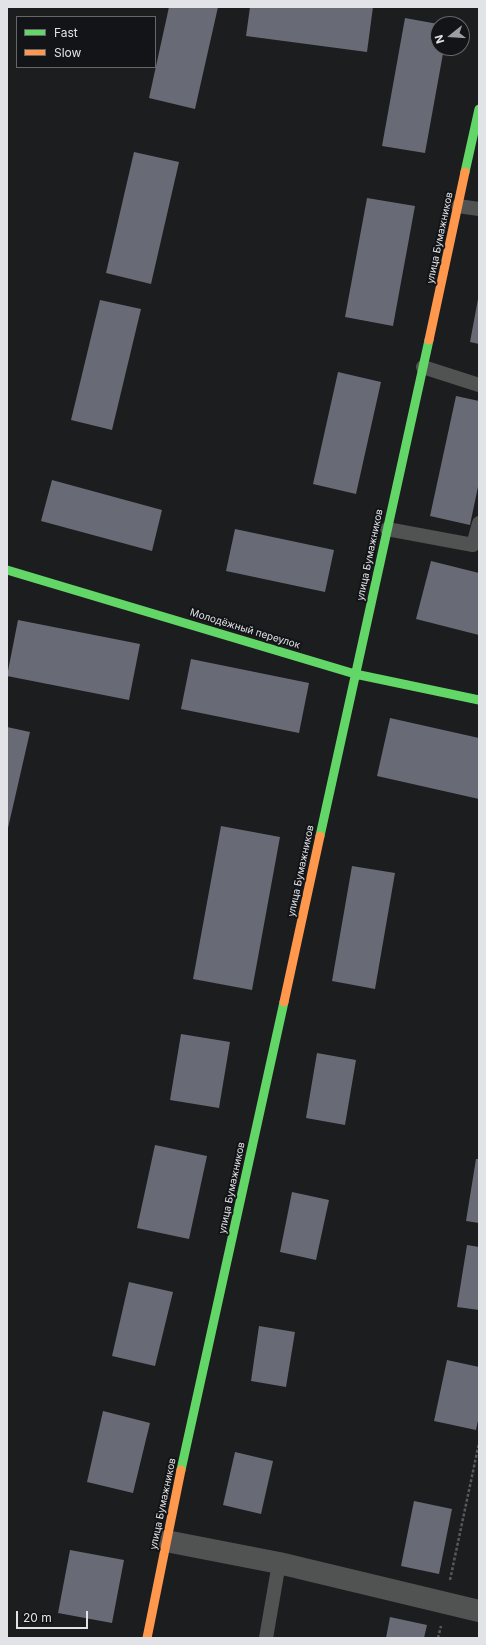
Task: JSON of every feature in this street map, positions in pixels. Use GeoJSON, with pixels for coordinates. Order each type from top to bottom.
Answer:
{"type":"FeatureCollection","features":[{"type":"Feature","properties":{"kind":"street","name":"улица Бумажников"},"geometry":{"type":"LineString","coordinates":[[147,1638],[166,1541],[479,109]]}},
{"type":"Feature","properties":{"kind":"street","name":"Молодёжный переулок"},"geometry":{"type":"LineString","coordinates":[[7,570],[355,674],[479,700]]}},
{"type":"Feature","properties":{"kind":"street"},"geometry":{"type":"LineString","coordinates":[[166,1541],[278,1564],[479,1611]]}},
{"type":"Feature","properties":{"kind":"lane"},"geometry":{"type":"LineString","coordinates":[[458,206],[479,209]]}},
{"type":"Feature","properties":{"kind":"lane"},"geometry":{"type":"LineString","coordinates":[[423,367],[479,386]]}},
{"type":"Feature","properties":{"kind":"lane"},"geometry":{"type":"LineString","coordinates":[[387,529],[473,545],[479,523]]}},
{"type":"Feature","properties":{"kind":"lane"},"geometry":{"type":"LineString","coordinates":[[266,1638],[278,1564]]}},
{"type":"Feature","properties":{"kind":"path"},"geometry":{"type":"LineString","coordinates":[[438,1638],[479,1443]]}},
{"type":"Feature","properties":{"kind":"building"},"geometry":{"type":"Polygon","coordinates":[[[169,7],[218,7],[195,109],[149,98],[169,7]]]}},
{"type":"Feature","properties":{"kind":"building"},"geometry":{"type":"Polygon","coordinates":[[[250,7],[373,7],[367,52],[246,36],[250,7]]]}},
{"type":"Feature","properties":{"kind":"building"},"geometry":{"type":"Polygon","coordinates":[[[405,18],[430,23],[430,56],[443,56],[425,153],[382,146],[405,18]]]}},
{"type":"Feature","properties":{"kind":"building"},"geometry":{"type":"Polygon","coordinates":[[[134,152],[179,162],[151,284],[106,273],[134,152]]]}},
{"type":"Feature","properties":{"kind":"building"},"geometry":{"type":"Polygon","coordinates":[[[367,198],[415,206],[393,326],[345,317],[367,198]]]}},
{"type":"Feature","properties":{"kind":"building"},"geometry":{"type":"Polygon","coordinates":[[[479,299],[479,344],[470,342],[479,299]]]}},
{"type":"Feature","properties":{"kind":"building"},"geometry":{"type":"Polygon","coordinates":[[[100,300],[141,309],[112,430],[71,420],[100,300]]]}},
{"type":"Feature","properties":{"kind":"building"},"geometry":{"type":"Polygon","coordinates":[[[338,372],[381,382],[356,494],[313,484],[338,372]]]}},
{"type":"Feature","properties":{"kind":"building"},"geometry":{"type":"Polygon","coordinates":[[[456,396],[479,401],[479,482],[470,525],[430,516],[456,396]]]}},
{"type":"Feature","properties":{"kind":"building"},"geometry":{"type":"Polygon","coordinates":[[[52,480],[162,510],[152,551],[41,521],[52,480]]]}},
{"type":"Feature","properties":{"kind":"building"},"geometry":{"type":"Polygon","coordinates":[[[235,529],[334,550],[325,592],[226,571],[235,529]]]}},
{"type":"Feature","properties":{"kind":"building"},"geometry":{"type":"Polygon","coordinates":[[[431,561],[479,573],[479,635],[416,619],[431,561]]]}},
{"type":"Feature","properties":{"kind":"building"},"geometry":{"type":"Polygon","coordinates":[[[18,620],[140,644],[129,700],[7,676],[18,620]]]}},
{"type":"Feature","properties":{"kind":"building"},"geometry":{"type":"Polygon","coordinates":[[[191,659],[309,683],[299,733],[181,709],[191,659]]]}},
{"type":"Feature","properties":{"kind":"building"},"geometry":{"type":"Polygon","coordinates":[[[390,718],[479,738],[479,799],[377,776],[390,718]]]}},
{"type":"Feature","properties":{"kind":"building"},"geometry":{"type":"Polygon","coordinates":[[[7,727],[30,732],[8,828],[7,828],[7,727]]]}},
{"type":"Feature","properties":{"kind":"building"},"geometry":{"type":"Polygon","coordinates":[[[221,826],[280,837],[252,990],[193,979],[221,826]]]}},
{"type":"Feature","properties":{"kind":"building"},"geometry":{"type":"Polygon","coordinates":[[[352,866],[395,873],[375,989],[332,981],[352,866]]]}},
{"type":"Feature","properties":{"kind":"building"},"geometry":{"type":"Polygon","coordinates":[[[181,1034],[230,1042],[219,1108],[170,1100],[181,1034]]]}},
{"type":"Feature","properties":{"kind":"building"},"geometry":{"type":"Polygon","coordinates":[[[317,1053],[356,1060],[345,1125],[306,1118],[317,1053]]]}},
{"type":"Feature","properties":{"kind":"building"},"geometry":{"type":"Polygon","coordinates":[[[155,1145],[207,1156],[189,1239],[137,1228],[155,1145]]]}},
{"type":"Feature","properties":{"kind":"building"},"geometry":{"type":"Polygon","coordinates":[[[476,1159],[479,1159],[479,1223],[466,1221],[476,1159]]]}},
{"type":"Feature","properties":{"kind":"building"},"geometry":{"type":"Polygon","coordinates":[[[292,1192],[329,1200],[316,1260],[280,1252],[292,1192]]]}},
{"type":"Feature","properties":{"kind":"building"},"geometry":{"type":"Polygon","coordinates":[[[467,1245],[479,1247],[479,1310],[457,1307],[467,1245]]]}},
{"type":"Feature","properties":{"kind":"building"},"geometry":{"type":"Polygon","coordinates":[[[129,1282],[173,1292],[155,1366],[112,1356],[129,1282]]]}},
{"type":"Feature","properties":{"kind":"building"},"geometry":{"type":"Polygon","coordinates":[[[259,1326],[295,1332],[286,1387],[251,1381],[259,1326]]]}},
{"type":"Feature","properties":{"kind":"building"},"geometry":{"type":"Polygon","coordinates":[[[447,1360],[479,1367],[479,1416],[476,1430],[434,1421],[447,1360]]]}},
{"type":"Feature","properties":{"kind":"building"},"geometry":{"type":"Polygon","coordinates":[[[103,1411],[150,1423],[133,1493],[87,1482],[103,1411]]]}},
{"type":"Feature","properties":{"kind":"building"},"geometry":{"type":"Polygon","coordinates":[[[235,1452],[273,1461],[261,1514],[223,1505],[235,1452]]]}},
{"type":"Feature","properties":{"kind":"building"},"geometry":{"type":"Polygon","coordinates":[[[414,1501],[452,1509],[439,1574],[401,1566],[414,1501]]]}},
{"type":"Feature","properties":{"kind":"building"},"geometry":{"type":"Polygon","coordinates":[[[70,1550],[124,1560],[112,1623],[58,1613],[70,1550]]]}},
{"type":"Feature","properties":{"kind":"building"},"geometry":{"type":"Polygon","coordinates":[[[390,1617],[427,1625],[424,1638],[386,1638],[390,1617]]]}},
{"type":"Feature","properties":{"kind":"traffic: fast"},"geometry":{"type":"LineString","coordinates":[[465,172],[479,109]]}},
{"type":"Feature","properties":{"kind":"traffic: fast"},"geometry":{"type":"LineString","coordinates":[[320,836],[429,340]]}},
{"type":"Feature","properties":{"kind":"traffic: fast"},"geometry":{"type":"LineString","coordinates":[[7,570],[355,674],[479,700]]}},
{"type":"Feature","properties":{"kind":"traffic: fast"},"geometry":{"type":"LineString","coordinates":[[181,1470],[284,1002]]}},
{"type":"Feature","properties":{"kind":"traffic: slow"},"geometry":{"type":"LineString","coordinates":[[429,340],[465,172]]}},
{"type":"Feature","properties":{"kind":"traffic: slow"},"geometry":{"type":"LineString","coordinates":[[284,1002],[320,836]]}},
{"type":"Feature","properties":{"kind":"traffic: slow"},"geometry":{"type":"LineString","coordinates":[[147,1638],[181,1470]]}}]}
